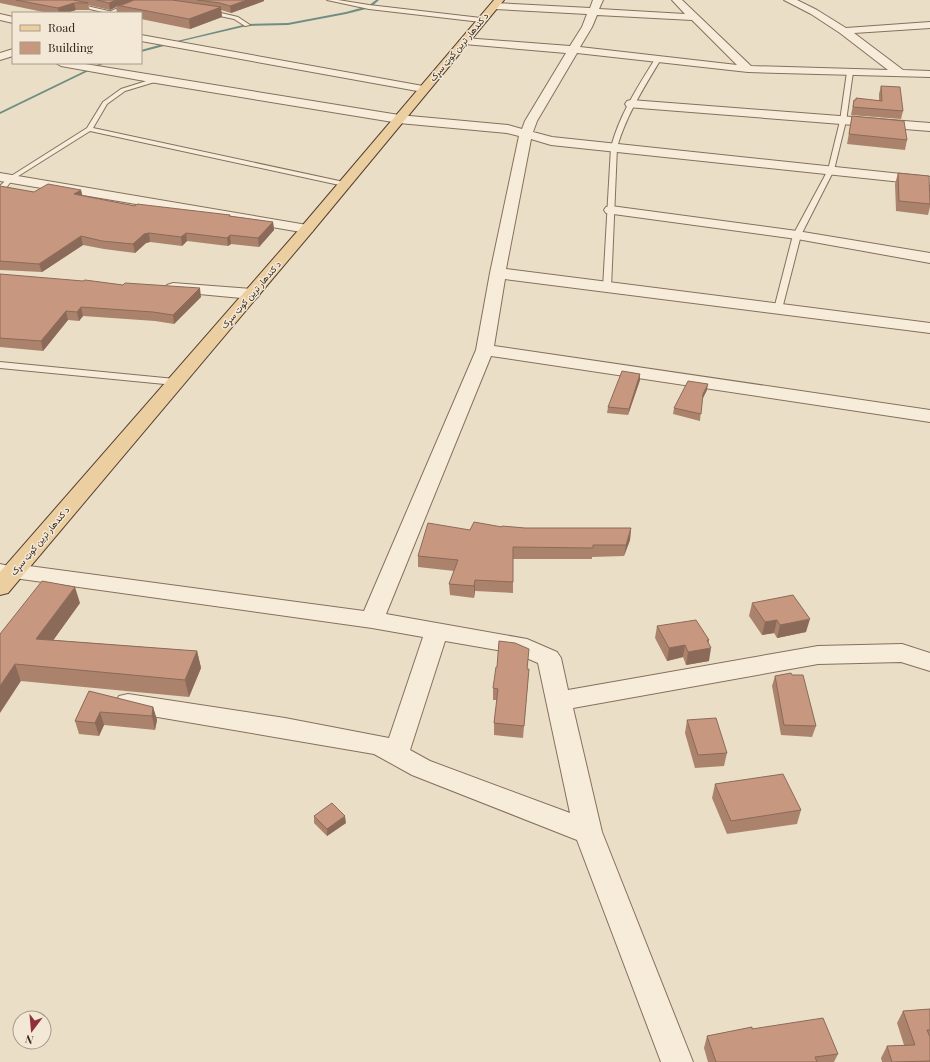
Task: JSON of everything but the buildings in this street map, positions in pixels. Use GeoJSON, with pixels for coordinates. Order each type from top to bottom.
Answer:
{"type":"FeatureCollection","features":[{"type":"Feature","properties":{"kind":"main road","name":"د کندهار ترين کوټ سړک"},"geometry":{"type":"LineString","coordinates":[[5,575],[252,294],[496,3]]}},
{"type":"Feature","properties":{"kind":"street"},"geometry":{"type":"LineString","coordinates":[[677,0],[748,69]]}},
{"type":"Feature","properties":{"kind":"street"},"geometry":{"type":"LineString","coordinates":[[790,0],[814,12],[844,31],[900,73]]}},
{"type":"Feature","properties":{"kind":"street"},"geometry":{"type":"LineString","coordinates":[[117,12],[146,1]]}},
{"type":"Feature","properties":{"kind":"street"},"geometry":{"type":"LineString","coordinates":[[496,3],[596,6],[694,17]]}},
{"type":"Feature","properties":{"kind":"street"},"geometry":{"type":"LineString","coordinates":[[372,620],[485,350],[498,273],[526,134],[531,122],[587,27],[596,6]]}},
{"type":"Feature","properties":{"kind":"street"},"geometry":{"type":"LineString","coordinates":[[0,17],[12,20]]}},
{"type":"Feature","properties":{"kind":"street"},"geometry":{"type":"LineString","coordinates":[[844,31],[930,24]]}},
{"type":"Feature","properties":{"kind":"street"},"geometry":{"type":"LineString","coordinates":[[142,38],[423,89]]}},
{"type":"Feature","properties":{"kind":"street"},"geometry":{"type":"LineString","coordinates":[[464,40],[574,50],[748,69],[930,74]]}},
{"type":"Feature","properties":{"kind":"street"},"geometry":{"type":"LineString","coordinates":[[67,64],[399,119],[508,129],[551,141],[930,181]]}},
{"type":"Feature","properties":{"kind":"street"},"geometry":{"type":"LineString","coordinates":[[631,104],[930,127]]}},
{"type":"Feature","properties":{"kind":"street"},"geometry":{"type":"LineString","coordinates":[[5,178],[307,229]]}},
{"type":"Feature","properties":{"kind":"street"},"geometry":{"type":"LineString","coordinates":[[611,210],[797,235],[930,258]]}},
{"type":"Feature","properties":{"kind":"street"},"geometry":{"type":"LineString","coordinates":[[498,273],[930,328]]}},
{"type":"Feature","properties":{"kind":"street"},"geometry":{"type":"LineString","coordinates":[[158,287],[252,294]]}},
{"type":"Feature","properties":{"kind":"street"},"geometry":{"type":"LineString","coordinates":[[485,350],[930,416]]}},
{"type":"Feature","properties":{"kind":"street"},"geometry":{"type":"LineString","coordinates":[[5,575],[372,620],[519,645],[548,658],[588,832],[669,1038],[677,1062]]}},
{"type":"Feature","properties":{"kind":"street"},"geometry":{"type":"LineString","coordinates":[[396,754],[437,631]]}},
{"type":"Feature","properties":{"kind":"street"},"geometry":{"type":"LineString","coordinates":[[559,701],[818,655],[902,653],[930,662]]}},
{"type":"Feature","properties":{"kind":"street"},"geometry":{"type":"LineString","coordinates":[[128,703],[380,745],[421,768],[588,832]]}},
{"type":"Feature","properties":{"kind":"lane"},"geometry":{"type":"LineString","coordinates":[[54,0],[109,12]]}},
{"type":"Feature","properties":{"kind":"lane"},"geometry":{"type":"LineString","coordinates":[[330,0],[369,7],[481,20]]}},
{"type":"Feature","properties":{"kind":"lane"},"geometry":{"type":"LineString","coordinates":[[205,12],[236,18],[247,26]]}},
{"type":"Feature","properties":{"kind":"lane"},"geometry":{"type":"LineString","coordinates":[[607,288],[614,147],[620,126],[631,104],[658,59]]}},
{"type":"Feature","properties":{"kind":"lane"},"geometry":{"type":"LineString","coordinates":[[778,309],[797,235],[831,170],[843,121],[850,72]]}},
{"type":"Feature","properties":{"kind":"lane"},"geometry":{"type":"LineString","coordinates":[[0,190],[5,178],[89,129],[105,103],[123,90],[156,80]]}},
{"type":"Feature","properties":{"kind":"lane"},"geometry":{"type":"LineString","coordinates":[[89,129],[344,184]]}},
{"type":"Feature","properties":{"kind":"lane"},"geometry":{"type":"LineString","coordinates":[[0,365],[175,382]]}},
{"type":"Feature","properties":{"kind":"waterway"},"geometry":{"type":"LineString","coordinates":[[178,41],[247,25],[288,24],[346,13],[369,7],[378,0]]}},
{"type":"Feature","properties":{"kind":"waterway"},"geometry":{"type":"LineString","coordinates":[[142,51],[163,45]]}},
{"type":"Feature","properties":{"kind":"waterway"},"geometry":{"type":"LineString","coordinates":[[0,113],[101,64]]}}]}
